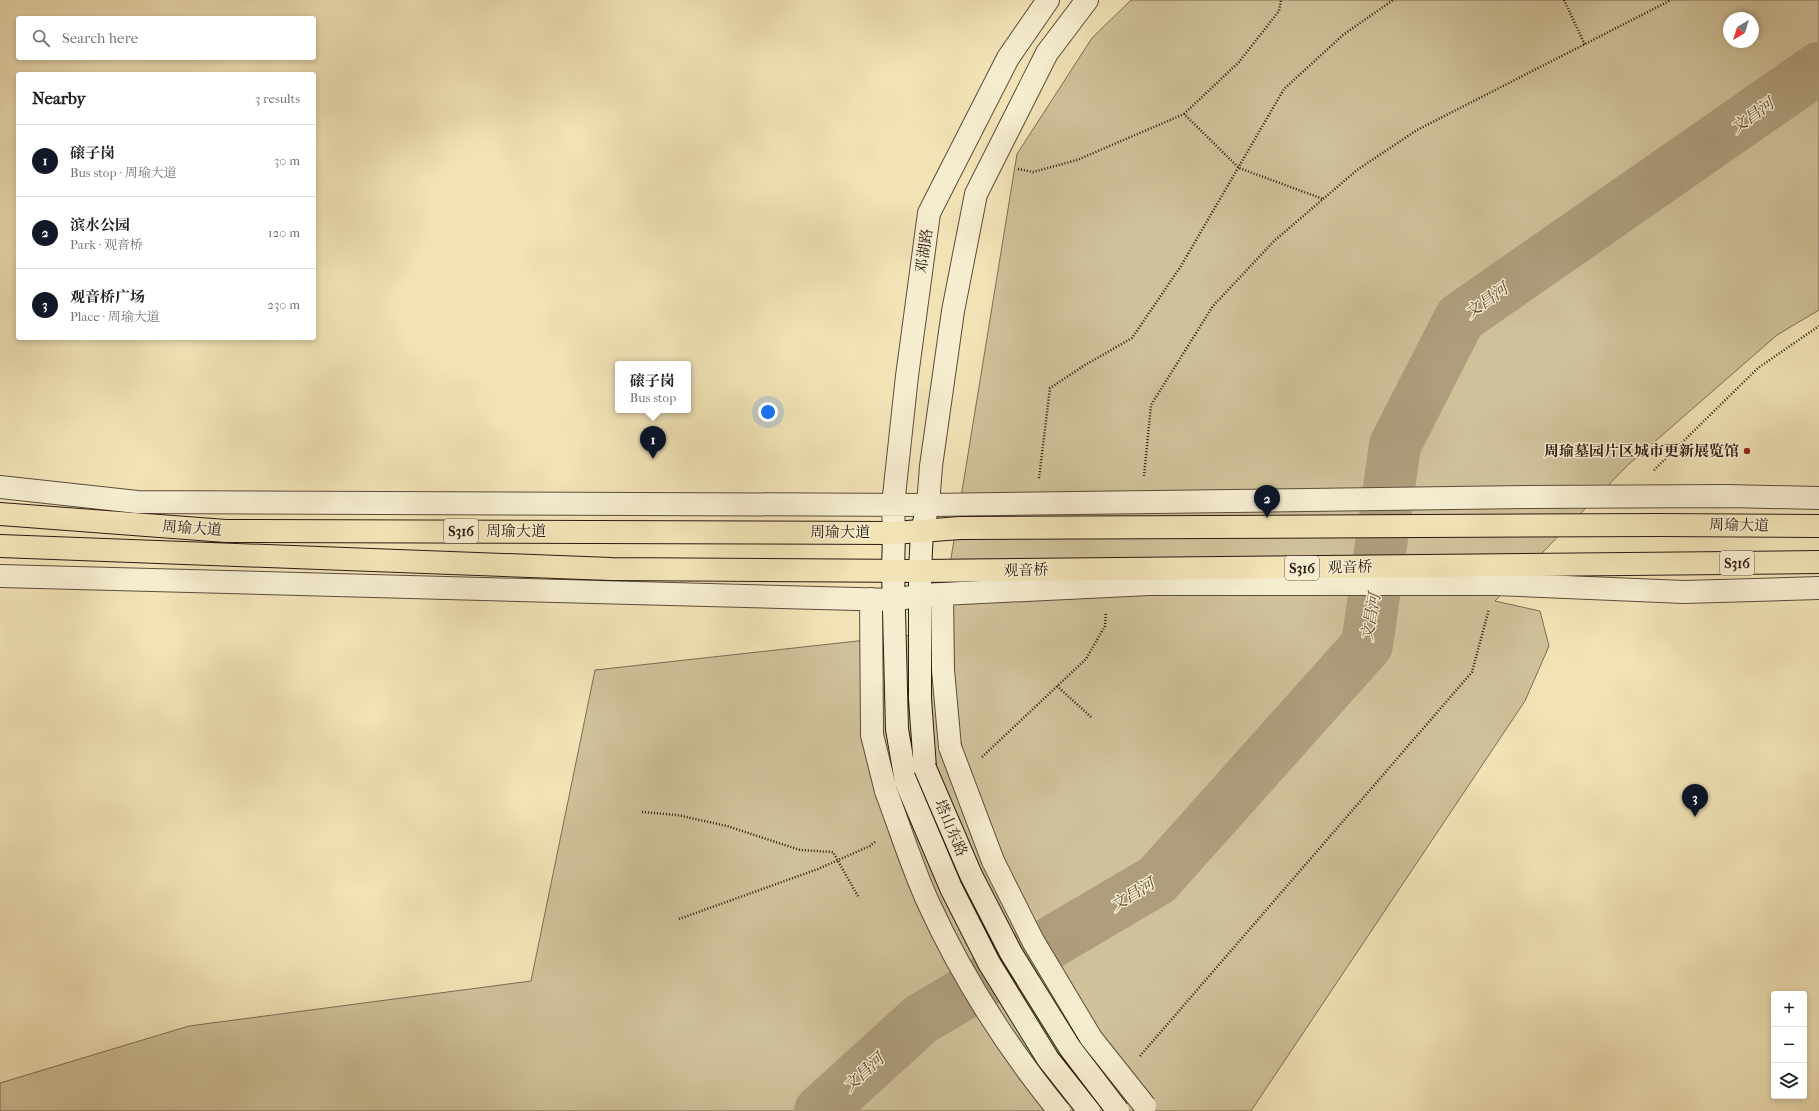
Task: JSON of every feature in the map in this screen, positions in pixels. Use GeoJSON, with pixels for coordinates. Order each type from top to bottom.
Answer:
{"type":"FeatureCollection","features":[{"type":"Feature","properties":{"kind":"main road","name":"周瑜大道"},"geometry":{"type":"LineString","coordinates":[[0,514],[226,530],[894,533],[960,528],[1659,525],[1819,526]]}},
{"type":"Feature","properties":{"kind":"main road","name":"周瑜大道"},"geometry":{"type":"LineString","coordinates":[[0,546],[611,569],[949,571]]}},
{"type":"Feature","properties":{"kind":"main road","name":"观音桥"},"geometry":{"type":"LineString","coordinates":[[949,571],[1819,562]]}},
{"type":"Feature","properties":{"kind":"street","name":"邓湖路"},"geometry":{"type":"LineString","coordinates":[[894,533],[893,505],[907,376],[929,213],[1008,58],[1048,0]]}},
{"type":"Feature","properties":{"kind":"street","name":"塔山东路"},"geometry":{"type":"LineString","coordinates":[[1088,0],[1048,53],[976,194],[953,311],[928,505],[922,531],[920,571],[931,594],[920,699],[925,768],[971,876],[1011,953],[1070,1048],[1118,1111]]}},
{"type":"Feature","properties":{"kind":"street"},"geometry":{"type":"LineString","coordinates":[[0,487],[137,502],[928,505],[1526,497],[1728,496],[1819,498]]}},
{"type":"Feature","properties":{"kind":"street","name":"塔山东路"},"geometry":{"type":"LineString","coordinates":[[894,533],[893,571],[897,729],[906,782],[951,888],[989,963],[1048,1058],[1089,1111]]}},
{"type":"Feature","properties":{"kind":"street"},"geometry":{"type":"LineString","coordinates":[[0,576],[894,600],[931,594],[1149,584],[1490,584],[1684,592],[1819,588]]}},
{"type":"Feature","properties":{"kind":"street"},"geometry":{"type":"LineString","coordinates":[[931,594],[943,670],[950,747],[993,861],[1033,941],[1091,1038],[1147,1109]]}},
{"type":"Feature","properties":{"kind":"street"},"geometry":{"type":"LineString","coordinates":[[871,599],[872,735],[886,791],[928,902],[968,981],[1026,1070],[1059,1111]]}},
{"type":"Feature","properties":{"kind":"path"},"geometry":{"type":"LineString","coordinates":[[992,163],[1033,172],[1077,160],[1184,114],[1239,62],[1279,11],[1281,0]]}},
{"type":"Feature","properties":{"kind":"path"},"geometry":{"type":"LineString","coordinates":[[1035,504],[1050,388],[1085,365],[1132,338],[1181,266],[1284,89],[1343,35],[1393,0]]}},
{"type":"Feature","properties":{"kind":"path"},"geometry":{"type":"LineString","coordinates":[[1564,0],[1585,45]]}},
{"type":"Feature","properties":{"kind":"path"},"geometry":{"type":"LineString","coordinates":[[1143,503],[1151,405],[1213,306],[1274,241],[1357,170],[1417,130],[1670,0]]}},
{"type":"Feature","properties":{"kind":"path"},"geometry":{"type":"LineString","coordinates":[[1184,114],[1239,168],[1323,199]]}},
{"type":"Feature","properties":{"kind":"path"},"geometry":{"type":"LineString","coordinates":[[1627,497],[1758,368],[1819,326]]}},
{"type":"Feature","properties":{"kind":"path"},"geometry":{"type":"LineString","coordinates":[[1139,1057],[1472,672],[1490,584]]}},
{"type":"Feature","properties":{"kind":"path"},"geometry":{"type":"LineString","coordinates":[[1057,686],[1091,717]]}},
{"type":"Feature","properties":{"kind":"path"},"geometry":{"type":"LineString","coordinates":[[642,812],[677,815],[727,826],[800,850],[833,852],[859,898]]}},
{"type":"Feature","properties":{"kind":"shaded area"},"geometry":{"type":"Polygon","coordinates":[[[1131,0],[1819,0],[1819,310],[1777,335],[1628,465],[1495,601],[1540,611],[1549,646],[1525,701],[1251,1111],[0,1111],[0,1083],[189,1026],[531,981],[595,670],[939,632],[1017,154],[1092,38],[1131,0]]]}},
{"type":"Feature","properties":{"kind":"waterway","name":"文昌河"},"geometry":{"type":"LineString","coordinates":[[820,1111],[921,1019],[1157,880],[1367,645],[1395,445],[1460,318],[1819,68]]}},
{"type":"Feature","properties":{"kind":"place","name":"周瑜墓园片区城市更新展览馆"},"geometry":{"type":"Point","coordinates":[1747,451]}},
{"type":"Feature","properties":{"kind":"place","name":"磙子岗"},"geometry":{"type":"Point","coordinates":[653,459]}},
{"type":"Feature","properties":{"kind":"place","name":"滨水公园"},"geometry":{"type":"Point","coordinates":[1267,518]}},
{"type":"Feature","properties":{"kind":"place","name":"观音桥广场"},"geometry":{"type":"Point","coordinates":[1695,817]}}]}
